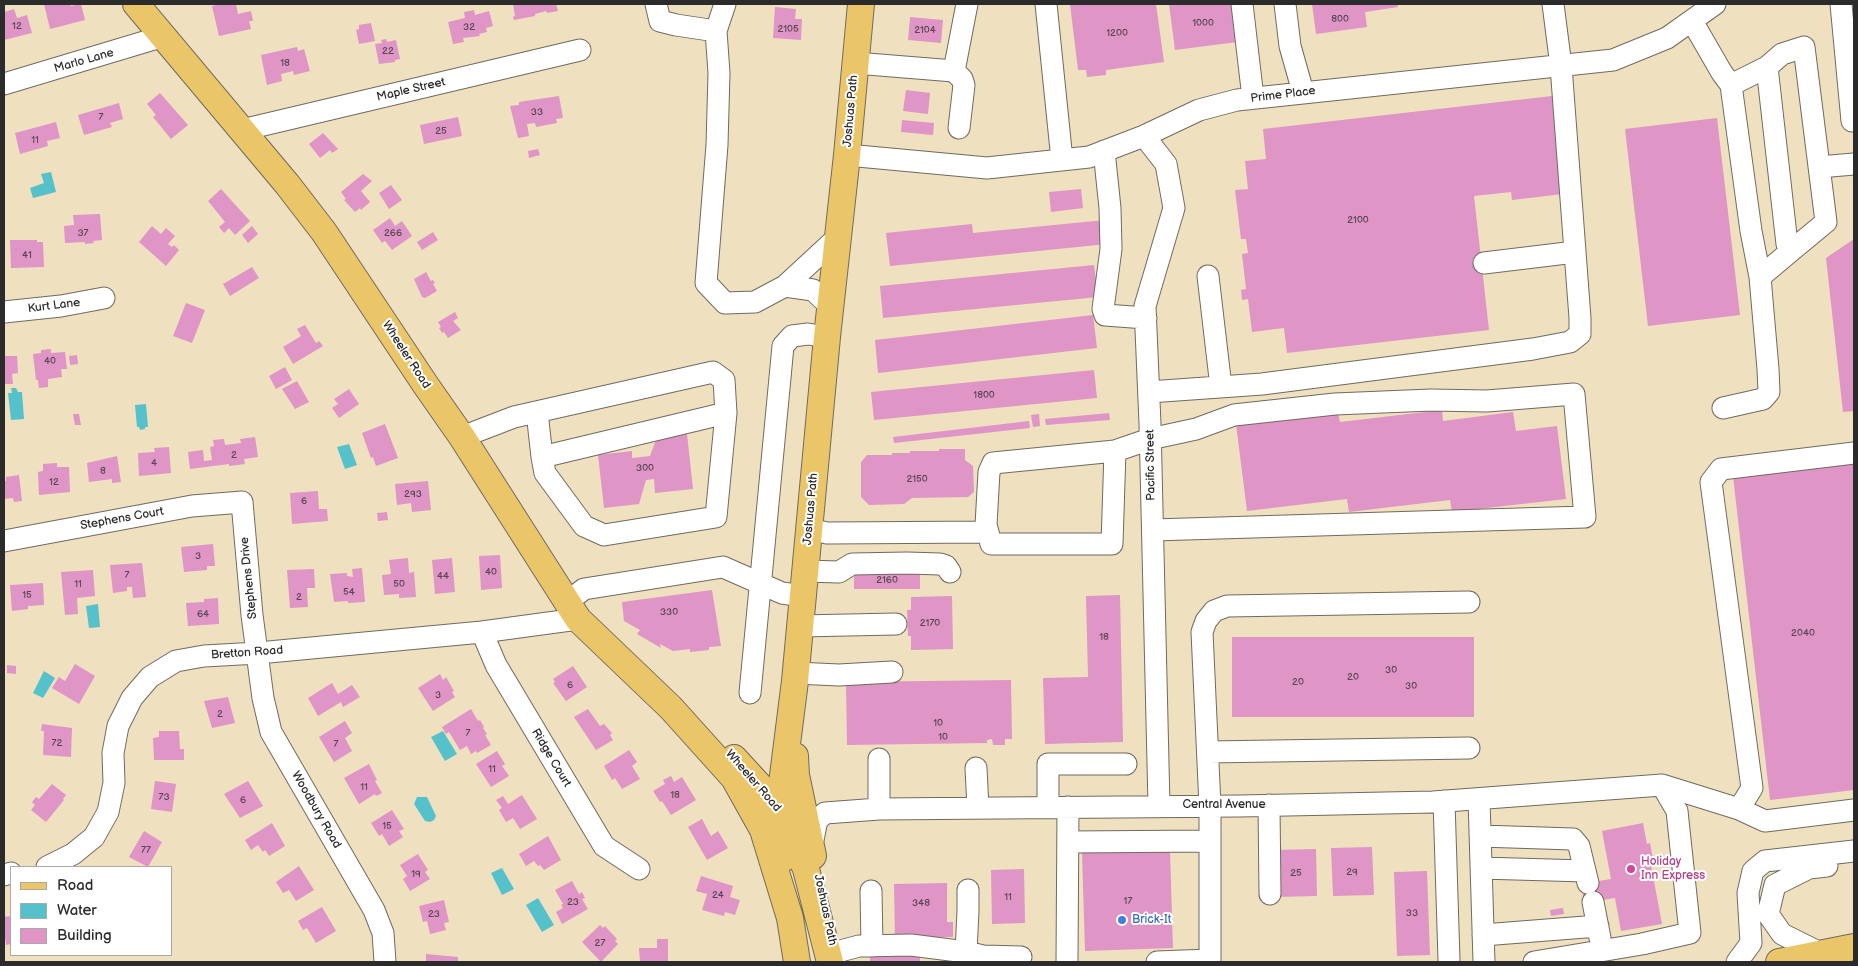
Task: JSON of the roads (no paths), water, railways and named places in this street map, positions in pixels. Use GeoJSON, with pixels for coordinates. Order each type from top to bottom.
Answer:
{"type":"FeatureCollection","features":[{"type":"Feature","properties":{"kind":"main road","name":"Wheeler Road"},"geometry":{"type":"LineString","coordinates":[[136,4],[242,130],[324,232],[462,437],[573,611],[671,708],[734,778],[763,830],[790,918],[797,962]]}},
{"type":"Feature","properties":{"kind":"main road","name":"Joshuas Path"},"geometry":{"type":"LineString","coordinates":[[790,918],[779,807],[795,677],[861,4]]}},
{"type":"Feature","properties":{"kind":"main road","name":"Joshuas Path"},"geometry":{"type":"LineString","coordinates":[[795,677],[796,775],[830,930],[833,959]]}},
{"type":"Feature","properties":{"kind":"main road","name":"Wheeler Road"},"geometry":{"type":"LineString","coordinates":[[671,708],[721,744],[779,807],[806,869],[833,959]]}},
{"type":"Feature","properties":{"kind":"main road"},"geometry":{"type":"LineString","coordinates":[[744,769],[769,764],[787,742]]}},
{"type":"Feature","properties":{"kind":"main road"},"geometry":{"type":"LineString","coordinates":[[1779,962],[1854,948]]}},
{"type":"Feature","properties":{"kind":"street"},"geometry":{"type":"LineString","coordinates":[[656,4],[660,20],[676,25],[716,31]]}},
{"type":"Feature","properties":{"kind":"street"},"geometry":{"type":"LineString","coordinates":[[725,4],[716,31],[719,73],[717,145],[706,283],[725,303],[755,302],[785,286],[838,237]]}},
{"type":"Feature","properties":{"kind":"street"},"geometry":{"type":"LineString","coordinates":[[954,71],[967,4]]}},
{"type":"Feature","properties":{"kind":"street"},"geometry":{"type":"LineString","coordinates":[[1046,4],[1062,160]]}},
{"type":"Feature","properties":{"kind":"street"},"geometry":{"type":"LineString","coordinates":[[1242,4],[1253,98]]}},
{"type":"Feature","properties":{"kind":"street"},"geometry":{"type":"LineString","coordinates":[[1285,4],[1290,46],[1303,92]]}},
{"type":"Feature","properties":{"kind":"street"},"geometry":{"type":"LineString","coordinates":[[1149,392],[1282,381],[1533,349],[1570,342],[1580,334],[1561,66],[1553,4]]}},
{"type":"Feature","properties":{"kind":"street","name":"Prime Place"},"geometry":{"type":"LineString","coordinates":[[847,155],[988,168],[1089,157],[1144,136],[1199,110],[1237,100],[1613,60],[1667,38],[1715,4]]}},
{"type":"Feature","properties":{"kind":"street"},"geometry":{"type":"LineString","coordinates":[[1841,4],[1852,121],[1854,121]]}},
{"type":"Feature","properties":{"kind":"street"},"geometry":{"type":"LineString","coordinates":[[1692,21],[1731,85],[1751,231],[1760,277],[1769,392],[1763,399],[1723,408]]}},
{"type":"Feature","properties":{"kind":"street","name":"Marlo Lane"},"geometry":{"type":"LineString","coordinates":[[4,84],[164,36]]}},
{"type":"Feature","properties":{"kind":"street"},"geometry":{"type":"LineString","coordinates":[[1731,85],[1767,66],[1782,54],[1804,47],[1826,222],[1760,277]]}},
{"type":"Feature","properties":{"kind":"street","name":"Maple Street"},"geometry":{"type":"LineString","coordinates":[[242,130],[580,50]]}},
{"type":"Feature","properties":{"kind":"street"},"geometry":{"type":"LineString","coordinates":[[856,63],[954,71],[959,75],[964,85],[959,128]]}},
{"type":"Feature","properties":{"kind":"street"},"geometry":{"type":"LineString","coordinates":[[1767,66],[1787,244],[1791,251]]}},
{"type":"Feature","properties":{"kind":"street","name":"Pacific Street"},"geometry":{"type":"LineString","coordinates":[[1144,136],[1166,164],[1174,208],[1145,306],[1153,530],[1159,805]]}},
{"type":"Feature","properties":{"kind":"street"},"geometry":{"type":"LineString","coordinates":[[1104,151],[1110,208],[1111,248],[1103,309],[1105,315],[1146,318]]}},
{"type":"Feature","properties":{"kind":"street"},"geometry":{"type":"LineString","coordinates":[[1819,167],[1854,164]]}},
{"type":"Feature","properties":{"kind":"street"},"geometry":{"type":"LineString","coordinates":[[1484,263],[1575,252]]}},
{"type":"Feature","properties":{"kind":"street"},"geometry":{"type":"LineString","coordinates":[[1208,276],[1221,387]]}},
{"type":"Feature","properties":{"kind":"street"},"geometry":{"type":"LineString","coordinates":[[785,286],[813,290],[830,308]]}},
{"type":"Feature","properties":{"kind":"street","name":"Kurt Lane"},"geometry":{"type":"LineString","coordinates":[[4,312],[61,306],[104,298]]}},
{"type":"Feature","properties":{"kind":"street"},"geometry":{"type":"LineString","coordinates":[[750,693],[783,346],[792,336],[808,334],[827,337]]}},
{"type":"Feature","properties":{"kind":"street"},"geometry":{"type":"LineString","coordinates":[[462,437],[514,417],[713,372],[724,380],[726,413],[716,517],[604,535],[584,526],[545,473],[537,412]]}},
{"type":"Feature","properties":{"kind":"street"},"geometry":{"type":"LineString","coordinates":[[1115,452],[1112,544],[991,544],[986,525],[989,472],[993,463],[1115,452],[1150,439],[1196,429],[1234,416],[1335,404],[1431,400],[1487,402],[1574,394],[1585,517],[1153,530]]}},
{"type":"Feature","properties":{"kind":"street"},"geometry":{"type":"LineString","coordinates":[[542,457],[726,413]]}},
{"type":"Feature","properties":{"kind":"street"},"geometry":{"type":"LineString","coordinates":[[514,417],[542,457]]}},
{"type":"Feature","properties":{"kind":"street"},"geometry":{"type":"LineString","coordinates":[[1739,808],[1752,788],[1711,482],[1721,469],[1854,453]]}},
{"type":"Feature","properties":{"kind":"street","name":"Stephens Court"},"geometry":{"type":"LineString","coordinates":[[4,540],[192,506],[242,502]]}},
{"type":"Feature","properties":{"kind":"street","name":"Stephens Drive"},"geometry":{"type":"LineString","coordinates":[[242,502],[252,615],[258,653]]}},
{"type":"Feature","properties":{"kind":"street"},"geometry":{"type":"LineString","coordinates":[[809,529],[827,533],[988,532]]}},
{"type":"Feature","properties":{"kind":"street"},"geometry":{"type":"LineString","coordinates":[[573,611],[584,589],[723,567],[782,592],[839,572],[852,564],[940,564],[946,566],[950,572]]}},
{"type":"Feature","properties":{"kind":"street"},"geometry":{"type":"LineString","coordinates":[[1157,962],[1210,960],[1210,806],[1202,632],[1206,620],[1214,611],[1228,606],[1469,602]]}},
{"type":"Feature","properties":{"kind":"street","name":"Bretton Road"},"geometry":{"type":"LineString","coordinates":[[49,866],[73,854],[94,837],[108,812],[114,783],[113,753],[118,726],[132,698],[150,677],[176,661],[204,656],[258,653],[482,632],[573,611]]}},
{"type":"Feature","properties":{"kind":"street"},"geometry":{"type":"LineString","coordinates":[[800,626],[896,624]]}},
{"type":"Feature","properties":{"kind":"street","name":"Ridge Court"},"geometry":{"type":"LineString","coordinates":[[482,632],[496,665],[604,846],[639,869]]}},
{"type":"Feature","properties":{"kind":"street","name":"Woodbury Road"},"geometry":{"type":"LineString","coordinates":[[258,653],[263,698],[271,732],[374,910],[383,933],[385,962]]}},
{"type":"Feature","properties":{"kind":"street"},"geometry":{"type":"LineString","coordinates":[[795,677],[892,672]]}},
{"type":"Feature","properties":{"kind":"street"},"geometry":{"type":"LineString","coordinates":[[1208,752],[1470,748]]}},
{"type":"Feature","properties":{"kind":"street"},"geometry":{"type":"LineString","coordinates":[[879,759],[879,809]]}},
{"type":"Feature","properties":{"kind":"street"},"geometry":{"type":"LineString","coordinates":[[1048,807],[1048,764],[1126,764]]}},
{"type":"Feature","properties":{"kind":"street"},"geometry":{"type":"LineString","coordinates":[[976,768],[978,808]]}},
{"type":"Feature","properties":{"kind":"street"},"geometry":{"type":"LineString","coordinates":[[1662,786],[1739,808],[1765,822],[1854,810]]}},
{"type":"Feature","properties":{"kind":"street"},"geometry":{"type":"LineString","coordinates":[[1534,962],[1642,944],[1690,933],[1677,811],[1662,786]]}},
{"type":"Feature","properties":{"kind":"street","name":"Central Avenue"},"geometry":{"type":"LineString","coordinates":[[811,848],[817,820],[825,813],[879,809],[1210,806],[1444,801],[1662,786]]}},
{"type":"Feature","properties":{"kind":"street"},"geometry":{"type":"LineString","coordinates":[[1479,799],[1484,962]]}},
{"type":"Feature","properties":{"kind":"street"},"geometry":{"type":"LineString","coordinates":[[1444,801],[1449,960]]}},
{"type":"Feature","properties":{"kind":"street"},"geometry":{"type":"LineString","coordinates":[[1269,805],[1270,894]]}},
{"type":"Feature","properties":{"kind":"street"},"geometry":{"type":"LineString","coordinates":[[1066,962],[1068,807]]}},
{"type":"Feature","properties":{"kind":"street"},"geometry":{"type":"LineString","coordinates":[[1480,836],[1573,839],[1579,846],[1603,951]]}},
{"type":"Feature","properties":{"kind":"street"},"geometry":{"type":"LineString","coordinates":[[1068,842],[1210,841]]}},
{"type":"Feature","properties":{"kind":"street"},"geometry":{"type":"LineString","coordinates":[[1737,962],[1752,943],[1748,893],[1753,871],[1765,861],[1854,851]]}},
{"type":"Feature","properties":{"kind":"street"},"geometry":{"type":"LineString","coordinates":[[1822,954],[1782,934],[1768,914],[1775,885],[1809,868],[1854,863]]}},
{"type":"Feature","properties":{"kind":"street"},"geometry":{"type":"LineString","coordinates":[[1481,868],[1589,885]]}},
{"type":"Feature","properties":{"kind":"street"},"geometry":{"type":"LineString","coordinates":[[966,952],[968,890]]}},
{"type":"Feature","properties":{"kind":"street"},"geometry":{"type":"LineString","coordinates":[[871,891],[872,946]]}},
{"type":"Feature","properties":{"kind":"street"},"geometry":{"type":"LineString","coordinates":[[1483,935],[1598,926]]}},
{"type":"Feature","properties":{"kind":"street"},"geometry":{"type":"LineString","coordinates":[[833,959],[859,946],[911,945],[983,956],[1021,957]]}},
{"type":"Feature","properties":{"kind":"water"},"geometry":{"type":"Polygon","coordinates":[[[51,172],[56,192],[33,198],[30,188],[44,183],[41,174],[51,172]]]}},
{"type":"Feature","properties":{"kind":"water"},"geometry":{"type":"Polygon","coordinates":[[[11,388],[16,388],[18,392],[22,392],[24,419],[11,420],[8,393],[12,393],[11,388]]]}},
{"type":"Feature","properties":{"kind":"water"},"geometry":{"type":"Polygon","coordinates":[[[146,404],[148,427],[140,430],[137,427],[135,405],[146,404]]]}},
{"type":"Feature","properties":{"kind":"water"},"geometry":{"type":"Polygon","coordinates":[[[349,444],[357,465],[345,469],[337,447],[349,444]]]}},
{"type":"Feature","properties":{"kind":"water"},"geometry":{"type":"Polygon","coordinates":[[[98,604],[100,627],[89,628],[86,606],[98,604]]]}},
{"type":"Feature","properties":{"kind":"water"},"geometry":{"type":"Polygon","coordinates":[[[44,671],[55,678],[43,698],[33,693],[44,671]]]}},
{"type":"Feature","properties":{"kind":"water"},"geometry":{"type":"Polygon","coordinates":[[[443,731],[457,754],[445,761],[431,737],[443,731]]]}},
{"type":"Feature","properties":{"kind":"water"},"geometry":{"type":"Polygon","coordinates":[[[417,797],[427,797],[436,816],[434,820],[430,822],[425,821],[414,804],[417,797]]]}},
{"type":"Feature","properties":{"kind":"water"},"geometry":{"type":"Polygon","coordinates":[[[502,868],[514,889],[502,895],[491,873],[502,868]]]}},
{"type":"Feature","properties":{"kind":"water"},"geometry":{"type":"Polygon","coordinates":[[[538,898],[554,925],[542,932],[526,905],[538,898]]]}},
{"type":"Feature","properties":{"kind":"place","name":"Holiday Inn Express"},"geometry":{"type":"Point","coordinates":[1631,869]}},
{"type":"Feature","properties":{"kind":"place","name":"Brick-It"},"geometry":{"type":"Point","coordinates":[1122,920]}}]}
